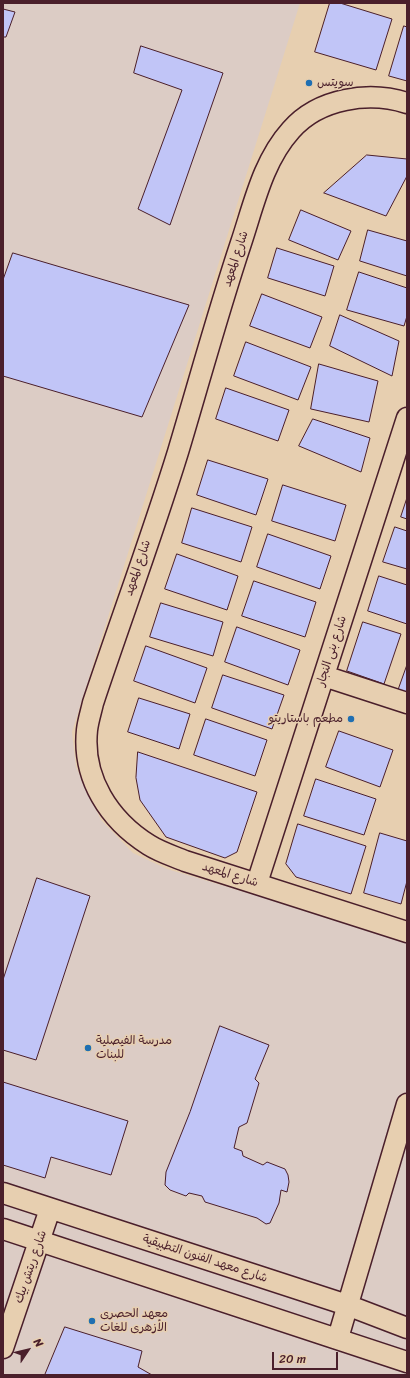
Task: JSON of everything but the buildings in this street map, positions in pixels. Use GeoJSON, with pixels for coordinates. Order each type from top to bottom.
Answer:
{"type":"FeatureCollection","features":[{"type":"Feature","properties":{"kind":"street","name":"شارع المعهد"},"geometry":{"type":"LineString","coordinates":[[402,102],[370,97],[341,100],[315,111],[293,128],[275,150],[263,176],[222,300],[177,454],[92,703],[87,730],[87,758],[95,785],[108,810],[127,830],[150,846],[185,861],[407,932]]}},
{"type":"Feature","properties":{"kind":"street","name":"شارع بنى النجار"},"geometry":{"type":"LineString","coordinates":[[257,883],[407,418]]}},
{"type":"Feature","properties":{"kind":"street"},"geometry":{"type":"LineString","coordinates":[[324,676],[407,703]]}},
{"type":"Feature","properties":{"kind":"street"},"geometry":{"type":"LineString","coordinates":[[338,1338],[407,1104]]}},
{"type":"Feature","properties":{"kind":"street"},"geometry":{"type":"LineString","coordinates":[[8,1195],[3,1230],[338,1338],[407,1362]]}},
{"type":"Feature","properties":{"kind":"street","name":"شارع معهد الفنون التطبيقية"},"geometry":{"type":"LineString","coordinates":[[8,1195],[347,1305],[407,1328]]}},
{"type":"Feature","properties":{"kind":"street","name":"شارع ريتش بيك"},"geometry":{"type":"LineString","coordinates":[[3,1348],[50,1209]]}},
{"type":"Feature","properties":{"kind":"shaded area"},"geometry":{"type":"Polygon","coordinates":[[[3,3],[300,3],[72,732],[76,767],[101,820],[133,853],[167,869],[407,940],[407,1375],[3,1375],[3,3]]]}},
{"type":"Feature","properties":{"kind":"place","name":"سويتس"},"geometry":{"type":"Point","coordinates":[309,83]}},
{"type":"Feature","properties":{"kind":"place","name":"مطعم باستاريتو"},"geometry":{"type":"Point","coordinates":[351,719]}},
{"type":"Feature","properties":{"kind":"place","name":"مدرسة الفيصلية للبنات"},"geometry":{"type":"Point","coordinates":[88,1048]}},
{"type":"Feature","properties":{"kind":"place","name":"معهد الحصرى الأزهرى للغات"},"geometry":{"type":"Point","coordinates":[92,1321]}}]}
